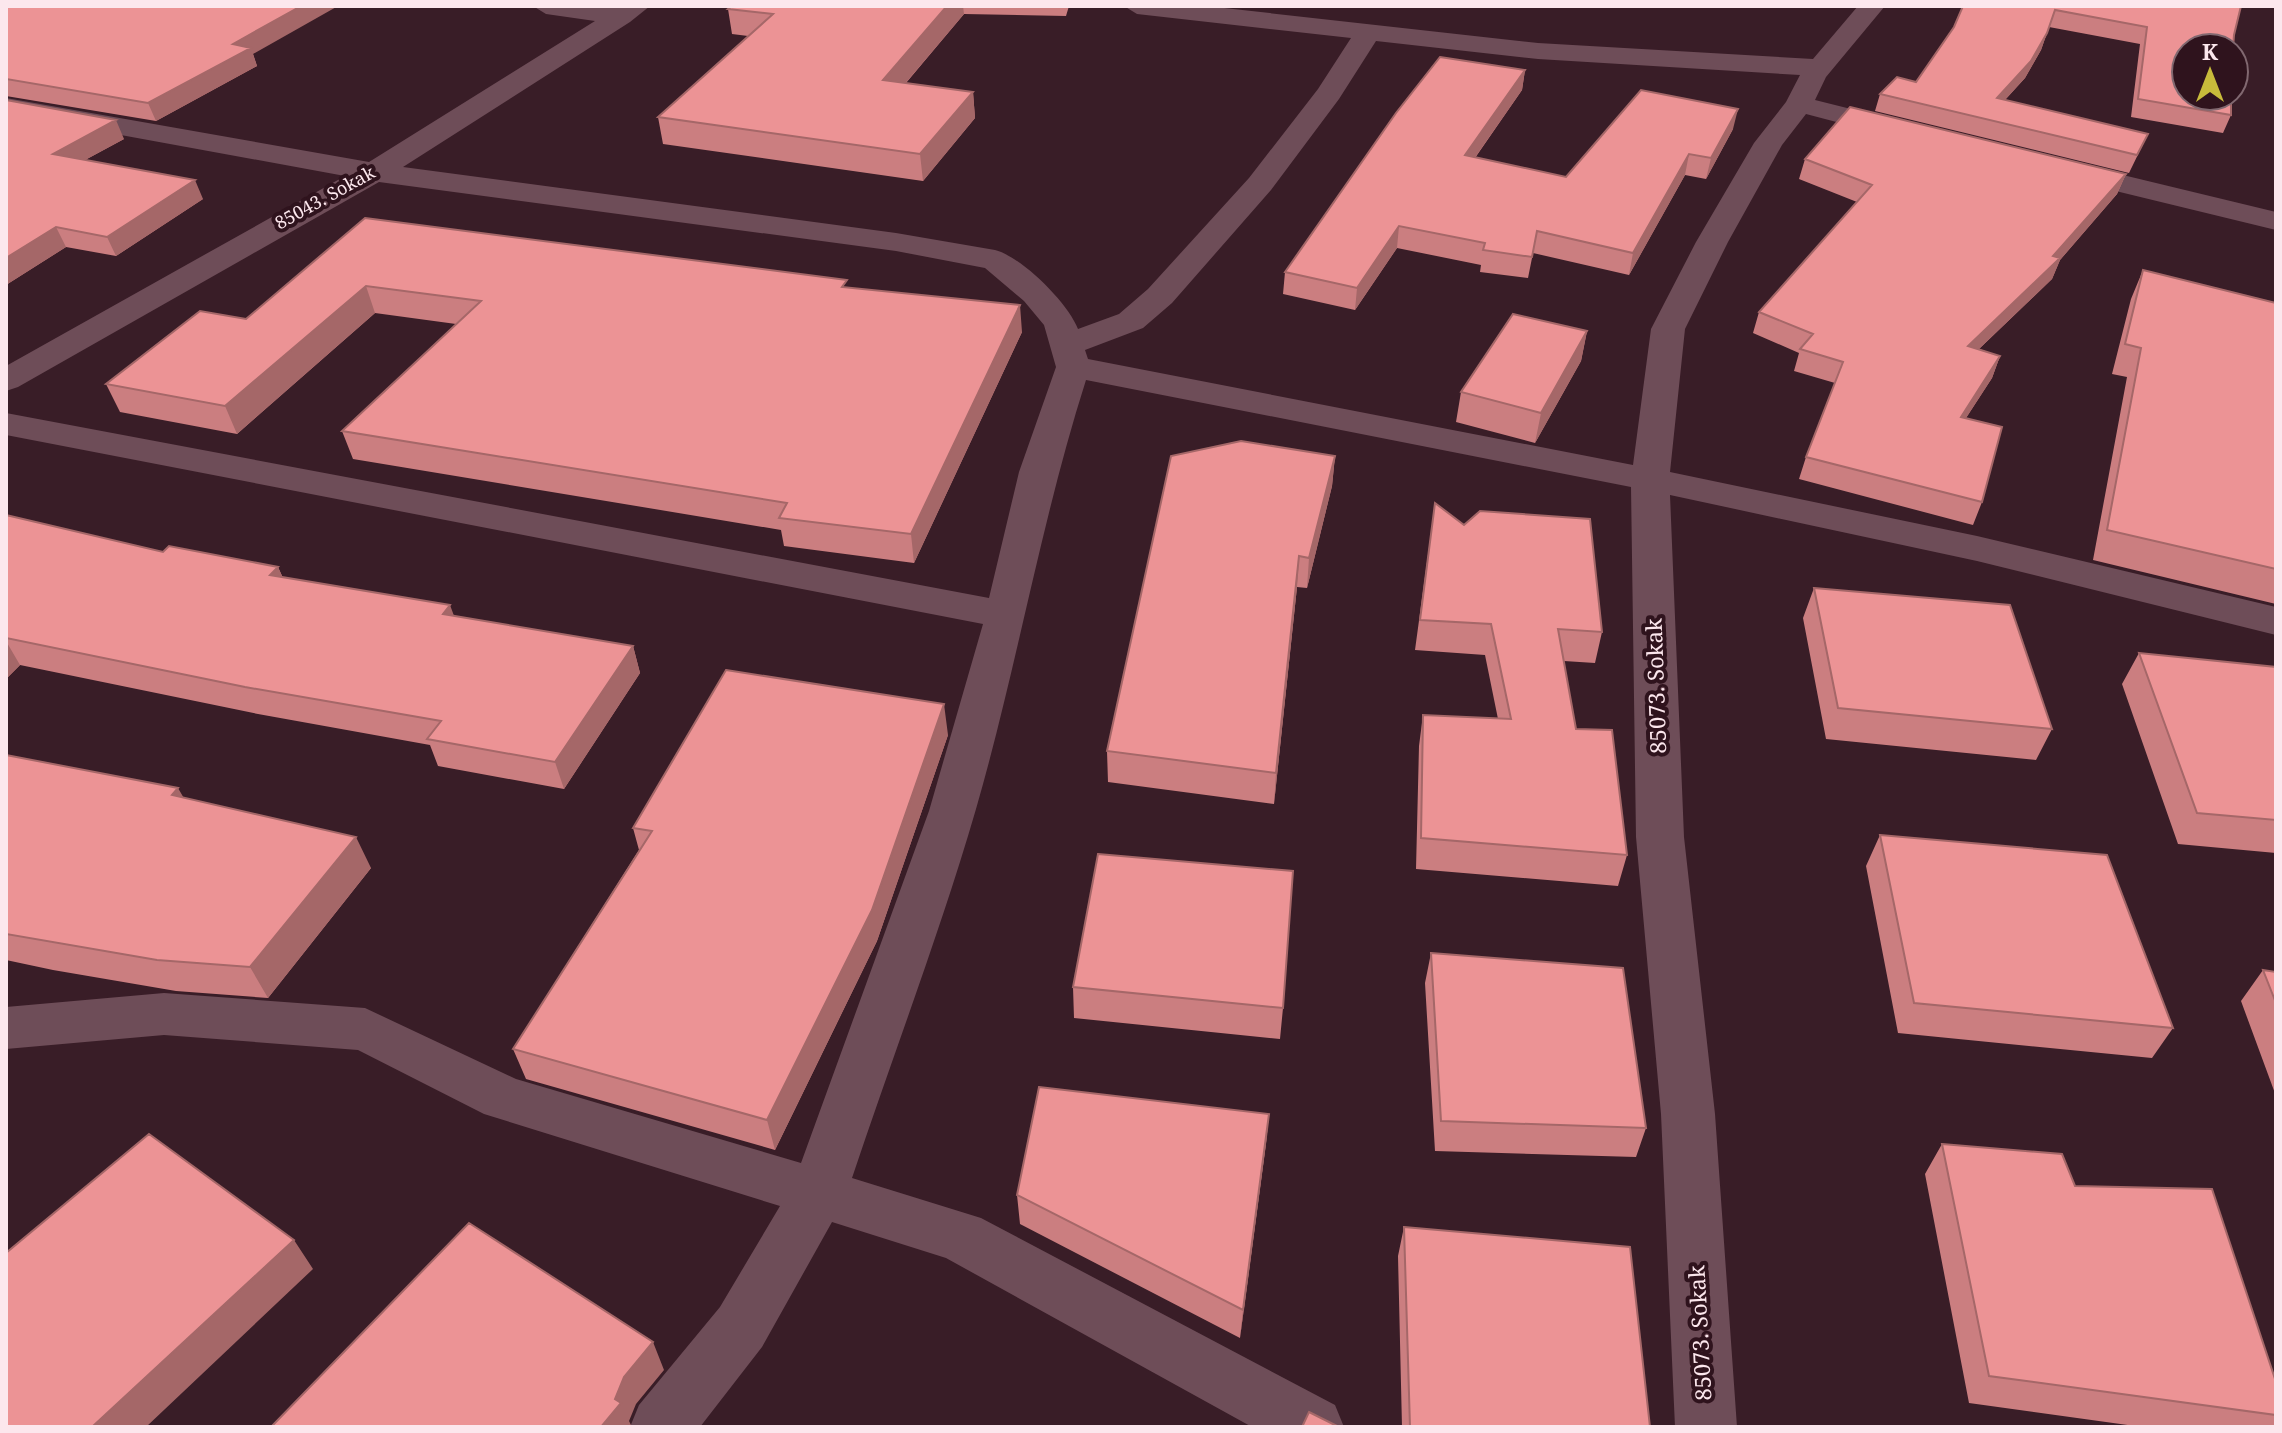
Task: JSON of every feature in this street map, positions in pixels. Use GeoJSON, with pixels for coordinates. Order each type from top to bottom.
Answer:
{"type":"FeatureCollection","features":[{"type":"Feature","properties":{"kind":"street"},"geometry":{"type":"LineString","coordinates":[[546,6],[629,11]]}},
{"type":"Feature","properties":{"kind":"street"},"geometry":{"type":"LineString","coordinates":[[1137,6],[1538,51],[1809,86],[1935,138]]}},
{"type":"Feature","properties":{"kind":"street","name":"85073. Sokak"},"geometry":{"type":"LineString","coordinates":[[1706,1427],[1688,1114],[1660,837],[1650,478],[1668,329],[1712,242],[1769,143],[1872,6]]}},
{"type":"Feature","properties":{"kind":"street","name":"85043. Sokak"},"geometry":{"type":"LineString","coordinates":[[6,380],[374,172],[629,11]]}},
{"type":"Feature","properties":{"kind":"street"},"geometry":{"type":"LineString","coordinates":[[1069,356],[1131,321],[1160,296],[1260,184],[1329,93],[1369,31]]}},
{"type":"Feature","properties":{"kind":"street"},"geometry":{"type":"LineString","coordinates":[[6,106],[374,172],[896,242],[995,260],[1036,294],[1060,324],[1069,356],[1038,472],[1006,615],[952,811],[818,1194],[741,1327],[661,1427]]}},
{"type":"Feature","properties":{"kind":"street"},"geometry":{"type":"LineString","coordinates":[[2040,164],[2276,221]]}},
{"type":"Feature","properties":{"kind":"street"},"geometry":{"type":"LineString","coordinates":[[1069,356],[1970,545],[2276,621]]}},
{"type":"Feature","properties":{"kind":"street"},"geometry":{"type":"LineString","coordinates":[[6,424],[1006,615]]}},
{"type":"Feature","properties":{"kind":"street"},"geometry":{"type":"LineString","coordinates":[[6,1028],[164,1014],[365,1029],[503,1098],[961,1236],[1313,1427]]}},
{"type":"Feature","properties":{"kind":"building"},"geometry":{"type":"Polygon","coordinates":[[[6,6],[301,6],[233,44],[251,48],[148,103],[6,79],[6,6]]]}},
{"type":"Feature","properties":{"kind":"building"},"geometry":{"type":"Polygon","coordinates":[[[732,6],[947,6],[883,80],[973,92],[920,154],[658,117],[773,14],[728,9],[732,6]]]}},
{"type":"Feature","properties":{"kind":"building"},"geometry":{"type":"Polygon","coordinates":[[[1963,6],[2241,6],[2235,32],[2170,32],[2170,105],[2138,99],[2147,27],[2055,10],[2047,33],[2031,61],[1997,98],[2148,134],[2137,155],[1880,94],[1897,77],[1916,82],[1954,27],[1963,6]]]}},
{"type":"Feature","properties":{"kind":"building"},"geometry":{"type":"Polygon","coordinates":[[[1440,57],[1525,70],[1465,155],[1566,177],[1641,90],[1738,109],[1711,158],[1689,154],[1633,253],[1537,231],[1532,257],[1483,250],[1485,243],[1399,226],[1357,288],[1285,272],[1396,113],[1440,57]]]}},
{"type":"Feature","properties":{"kind":"building"},"geometry":{"type":"Polygon","coordinates":[[[6,100],[116,120],[53,154],[195,180],[107,237],[56,227],[6,258],[6,100]]]}},
{"type":"Feature","properties":{"kind":"building"},"geometry":{"type":"Polygon","coordinates":[[[1850,107],[2126,174],[2053,256],[2060,258],[1968,346],[2000,356],[1961,417],[2002,427],[1982,502],[1806,457],[1843,362],[1800,349],[1813,334],[1759,312],[1872,185],[1805,159],[1850,107]]]}},
{"type":"Feature","properties":{"kind":"building"},"geometry":{"type":"Polygon","coordinates":[[[365,218],[847,280],[842,287],[1020,305],[911,534],[779,518],[787,503],[342,431],[481,301],[366,286],[225,406],[106,384],[200,311],[246,319],[365,218]]]}},
{"type":"Feature","properties":{"kind":"building"},"geometry":{"type":"Polygon","coordinates":[[[2143,270],[2276,303],[2276,569],[2107,530],[2141,348],[2125,344],[2143,270]]]}},
{"type":"Feature","properties":{"kind":"building"},"geometry":{"type":"Polygon","coordinates":[[[1513,314],[1587,331],[1541,413],[1461,392],[1513,314]]]}},
{"type":"Feature","properties":{"kind":"building"},"geometry":{"type":"Polygon","coordinates":[[[1241,441],[1335,456],[1309,558],[1299,556],[1276,773],[1107,751],[1171,456],[1241,441]]]}},
{"type":"Feature","properties":{"kind":"building"},"geometry":{"type":"Polygon","coordinates":[[[1435,503],[1464,525],[1480,511],[1590,519],[1602,632],[1558,629],[1576,729],[1612,730],[1627,855],[1421,838],[1423,715],[1511,719],[1491,624],[1420,620],[1435,503]]]}},
{"type":"Feature","properties":{"kind":"building"},"geometry":{"type":"Polygon","coordinates":[[[6,515],[163,552],[169,546],[278,567],[270,575],[450,605],[443,614],[633,646],[555,762],[427,739],[441,721],[245,687],[6,638],[6,515]]]}},
{"type":"Feature","properties":{"kind":"building"},"geometry":{"type":"Polygon","coordinates":[[[1814,588],[2010,605],[2052,729],[1838,708],[1814,588]]]}},
{"type":"Feature","properties":{"kind":"building"},"geometry":{"type":"Polygon","coordinates":[[[2139,653],[2276,667],[2276,820],[2197,813],[2139,653]]]}},
{"type":"Feature","properties":{"kind":"building"},"geometry":{"type":"Polygon","coordinates":[[[726,670],[944,704],[872,910],[767,1120],[513,1049],[652,831],[633,828],[726,670]]]}},
{"type":"Feature","properties":{"kind":"building"},"geometry":{"type":"Polygon","coordinates":[[[6,755],[178,788],[172,795],[356,837],[250,967],[157,960],[6,934],[6,755]]]}},
{"type":"Feature","properties":{"kind":"building"},"geometry":{"type":"Polygon","coordinates":[[[1880,835],[2107,855],[2173,1028],[1914,1003],[1880,835]]]}},
{"type":"Feature","properties":{"kind":"building"},"geometry":{"type":"Polygon","coordinates":[[[1098,854],[1293,871],[1283,1008],[1073,987],[1098,854]]]}},
{"type":"Feature","properties":{"kind":"building"},"geometry":{"type":"Polygon","coordinates":[[[1431,953],[1623,968],[1646,1128],[1441,1121],[1431,953]]]}},
{"type":"Feature","properties":{"kind":"building"},"geometry":{"type":"Polygon","coordinates":[[[2263,970],[2276,972],[2276,1003],[2263,970]]]}},
{"type":"Feature","properties":{"kind":"building"},"geometry":{"type":"Polygon","coordinates":[[[1039,1087],[1269,1114],[1243,1310],[1017,1195],[1039,1087]]]}},
{"type":"Feature","properties":{"kind":"building"},"geometry":{"type":"Polygon","coordinates":[[[149,1134],[294,1240],[92,1427],[6,1427],[6,1253],[149,1134]]]}},
{"type":"Feature","properties":{"kind":"building"},"geometry":{"type":"Polygon","coordinates":[[[1942,1144],[2062,1154],[2075,1186],[2212,1189],[2276,1382],[2276,1415],[1989,1376],[1942,1144]]]}},
{"type":"Feature","properties":{"kind":"building"},"geometry":{"type":"Polygon","coordinates":[[[469,1223],[653,1342],[624,1377],[615,1399],[621,1403],[601,1427],[271,1427],[469,1223]]]}},
{"type":"Feature","properties":{"kind":"building"},"geometry":{"type":"Polygon","coordinates":[[[1404,1227],[1630,1247],[1650,1427],[1410,1427],[1404,1227]]]}},
{"type":"Feature","properties":{"kind":"building"},"geometry":{"type":"Polygon","coordinates":[[[1309,1412],[1339,1427],[1302,1427],[1309,1412]]]}}]}
